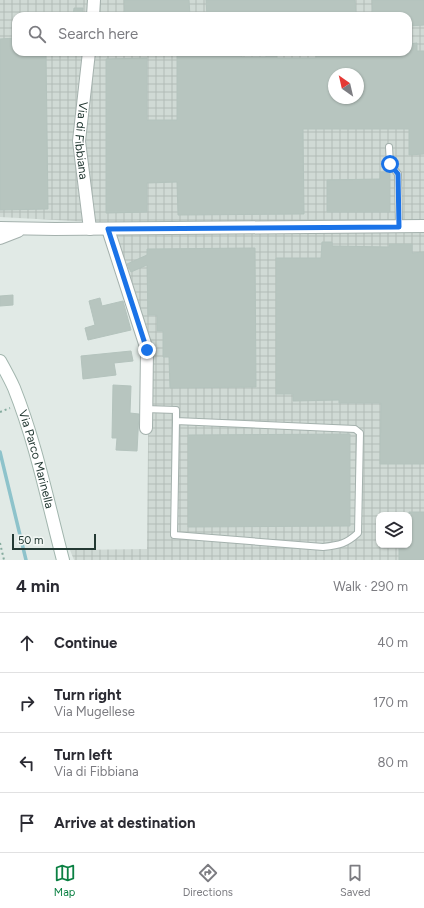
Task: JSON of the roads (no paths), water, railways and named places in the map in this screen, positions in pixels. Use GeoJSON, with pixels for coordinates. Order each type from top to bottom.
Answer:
{"type":"FeatureCollection","features":[{"type":"Feature","properties":{"kind":"street"},"geometry":{"type":"LineString","coordinates":[[93,12],[94,0]]}},
{"type":"Feature","properties":{"kind":"street","name":"Via di Fibbiana"},"geometry":{"type":"LineString","coordinates":[[89,56],[79,141],[90,229]]}},
{"type":"Feature","properties":{"kind":"street"},"geometry":{"type":"LineString","coordinates":[[0,228],[108,229],[424,226]]}},
{"type":"Feature","properties":{"kind":"street"},"geometry":{"type":"LineString","coordinates":[[0,238],[23,229]]}},
{"type":"Feature","properties":{"kind":"street"},"geometry":{"type":"LineString","coordinates":[[108,229],[147,350],[145,409],[146,428]]}},
{"type":"Feature","properties":{"kind":"street","name":"Via Parco Marinella"},"geometry":{"type":"LineString","coordinates":[[0,361],[14,388],[34,450],[63,560]]}},
{"type":"Feature","properties":{"kind":"lane"},"geometry":{"type":"LineString","coordinates":[[389,147],[390,164],[398,174],[399,227]]}},
{"type":"Feature","properties":{"kind":"lane"},"geometry":{"type":"LineString","coordinates":[[145,409],[176,410],[174,535],[323,547],[336,546],[349,541],[358,533],[360,434],[355,428],[176,421]]}},
{"type":"Feature","properties":{"kind":"waterway"},"geometry":{"type":"LineString","coordinates":[[0,452],[26,560]]}}]}
